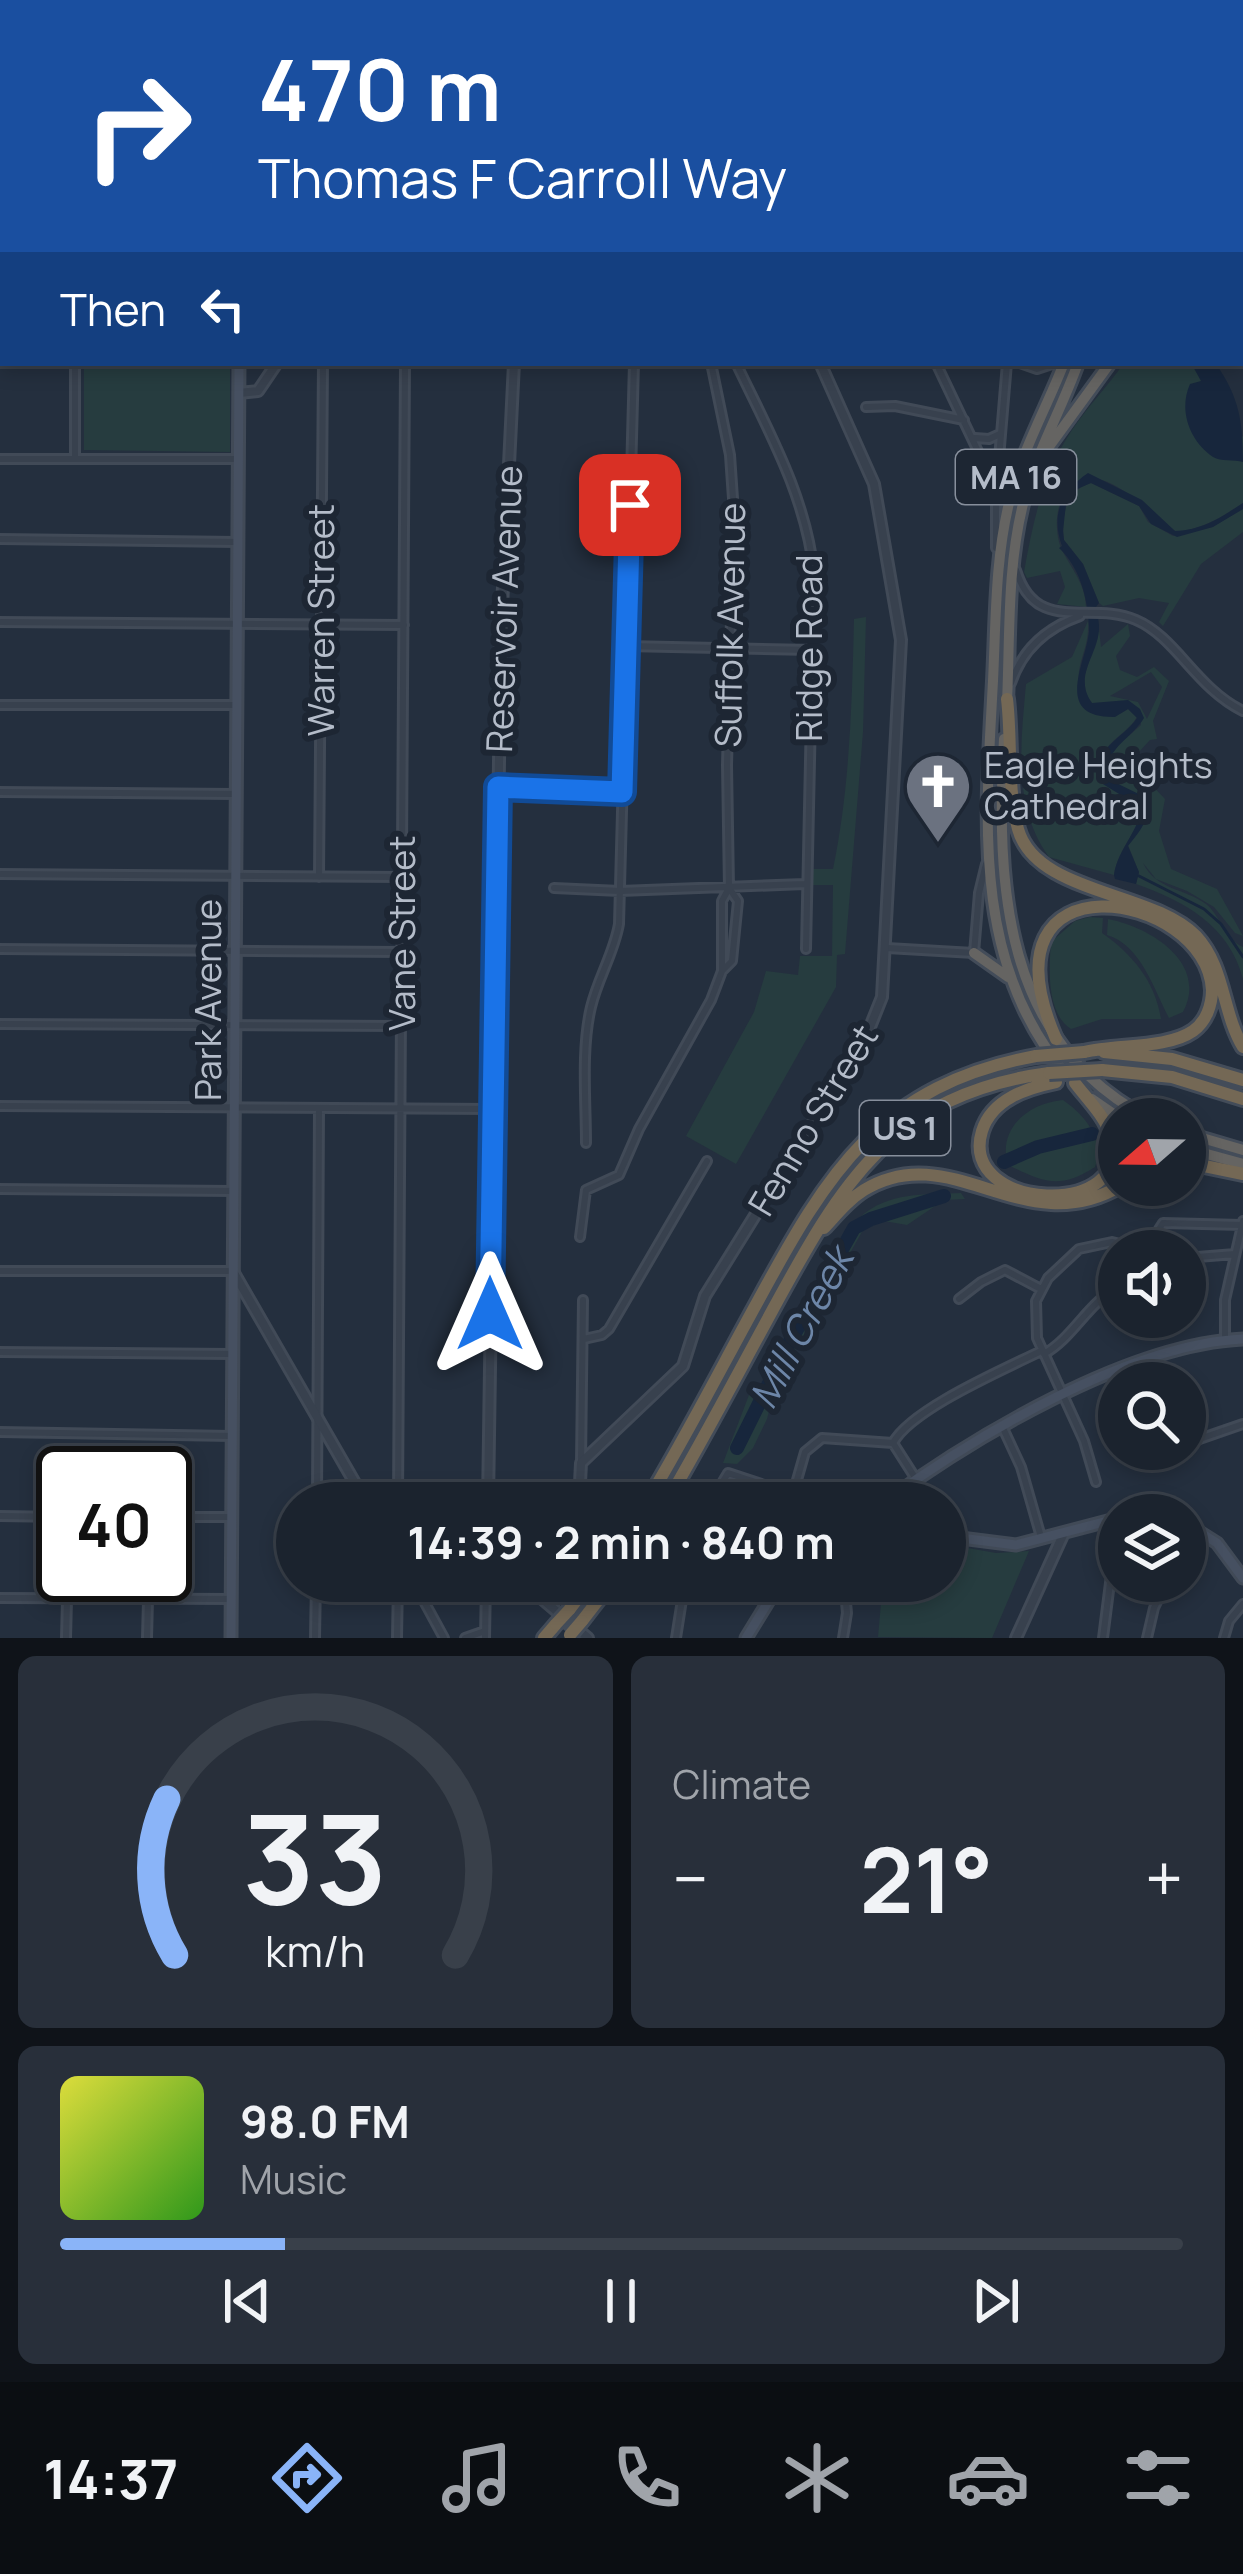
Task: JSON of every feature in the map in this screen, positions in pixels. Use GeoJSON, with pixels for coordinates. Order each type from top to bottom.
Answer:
{"type":"FeatureCollection","features":[{"type":"Feature","properties":{"kind":"highway","name":"MA 16"},"geometry":{"type":"LineString","coordinates":[[1058,366],[1013,487],[1001,545],[988,860],[995,919],[1013,984],[1041,1042],[1075,1083],[1098,1101]]}},
{"type":"Feature","properties":{"kind":"highway","name":"MA 16"},"geometry":{"type":"LineString","coordinates":[[1077,366],[1031,476],[1014,556],[1000,831],[1004,886],[1026,979],[1056,1040],[1093,1081],[1118,1098]]}},
{"type":"Feature","properties":{"kind":"highway"},"geometry":{"type":"LineString","coordinates":[[1031,476],[1108,366]]}},
{"type":"Feature","properties":{"kind":"highway"},"geometry":{"type":"LineString","coordinates":[[1007,699],[1016,820],[1028,850],[1051,870],[1166,915],[1194,935],[1214,964],[1243,1047]]}},
{"type":"Feature","properties":{"kind":"highway"},"geometry":{"type":"LineString","coordinates":[[1056,1040],[1041,998],[1037,967],[1044,940],[1061,918],[1086,906],[1114,906],[1182,936],[1202,960],[1211,984],[1210,1006],[1200,1025],[1167,1040],[1084,1052]]}},
{"type":"Feature","properties":{"kind":"highway"},"geometry":{"type":"LineString","coordinates":[[974,953],[1013,984]]}},
{"type":"Feature","properties":{"kind":"highway","name":"US 1"},"geometry":{"type":"LineString","coordinates":[[658,1482],[802,1221],[841,1163],[882,1124],[928,1093],[980,1070],[1036,1056],[1084,1052],[1172,1059],[1243,1080]]}},
{"type":"Feature","properties":{"kind":"highway","name":"US 1"},"geometry":{"type":"LineString","coordinates":[[678,1482],[848,1181],[908,1126],[980,1088],[1102,1070],[1172,1077],[1243,1099]]}},
{"type":"Feature","properties":{"kind":"highway"},"geometry":{"type":"LineString","coordinates":[[1052,1078],[1008,1099],[983,1127],[980,1150],[985,1166],[1011,1188],[1072,1195],[1092,1188],[1106,1173],[1113,1155],[1111,1137],[1075,1083]]}},
{"type":"Feature","properties":{"kind":"highway"},"geometry":{"type":"LineString","coordinates":[[1206,1139],[1243,1150]]}},
{"type":"Feature","properties":{"kind":"highway"},"geometry":{"type":"LineString","coordinates":[[1206,1154],[1243,1165]]}},
{"type":"Feature","properties":{"kind":"highway"},"geometry":{"type":"LineString","coordinates":[[1206,1166],[1243,1174]]}},
{"type":"Feature","properties":{"kind":"highway"},"geometry":{"type":"LineString","coordinates":[[807,1247],[857,1195],[901,1175],[936,1174],[1010,1198],[1057,1205],[1098,1197]]}},
{"type":"Feature","properties":{"kind":"highway"},"geometry":{"type":"LineString","coordinates":[[544,1638],[575,1602]]}},
{"type":"Feature","properties":{"kind":"highway"},"geometry":{"type":"LineString","coordinates":[[568,1637],[597,1602]]}},
{"type":"Feature","properties":{"kind":"main road","name":"Park Avenue"},"geometry":{"type":"LineString","coordinates":[[231,1638],[239,366]]}},
{"type":"Feature","properties":{"kind":"main road"},"geometry":{"type":"LineString","coordinates":[[912,1482],[1002,1426],[1154,1355],[1243,1340]]}},
{"type":"Feature","properties":{"kind":"main road"},"geometry":{"type":"LineString","coordinates":[[966,1539],[1007,1546],[1098,1524]]}},
{"type":"Feature","properties":{"kind":"main road"},"geometry":{"type":"LineString","coordinates":[[1206,1535],[1238,1562],[1243,1578]]}},
{"type":"Feature","properties":{"kind":"main road"},"geometry":{"type":"LineString","coordinates":[[746,1638],[768,1602]]}},
{"type":"Feature","properties":{"kind":"street"},"geometry":{"type":"LineString","coordinates":[[75,366],[75,458]]}},
{"type":"Feature","properties":{"kind":"street"},"geometry":{"type":"LineString","coordinates":[[239,393],[258,391],[275,366]]}},
{"type":"Feature","properties":{"kind":"street","name":"Warren Street"},"geometry":{"type":"LineString","coordinates":[[320,877],[323,366]]}},
{"type":"Feature","properties":{"kind":"street","name":"Vane Street"},"geometry":{"type":"LineString","coordinates":[[398,1482],[405,366]]}},
{"type":"Feature","properties":{"kind":"street","name":"Reservoir Avenue"},"geometry":{"type":"LineString","coordinates":[[488,1482],[498,787],[514,366]]}},
{"type":"Feature","properties":{"kind":"street"},"geometry":{"type":"LineString","coordinates":[[586,1143],[588,1023],[598,981],[616,940],[620,891],[634,366]]}},
{"type":"Feature","properties":{"kind":"street","name":"Suffolk Avenue"},"geometry":{"type":"LineString","coordinates":[[580,1237],[586,1190],[619,1175],[639,1129],[711,1000],[722,970],[722,901],[729,888],[733,496],[730,455],[712,366]]}},
{"type":"Feature","properties":{"kind":"street","name":"Ridge Road"},"geometry":{"type":"LineString","coordinates":[[737,366],[803,512],[814,573],[806,949]]}},
{"type":"Feature","properties":{"kind":"street","name":"Fenno Street"},"geometry":{"type":"LineString","coordinates":[[580,1462],[680,1370],[705,1295],[872,1026],[883,992],[901,640],[874,484],[821,366]]}},
{"type":"Feature","properties":{"kind":"street"},"geometry":{"type":"LineString","coordinates":[[938,366],[996,494]]}},
{"type":"Feature","properties":{"kind":"street"},"geometry":{"type":"LineString","coordinates":[[997,600],[996,494],[1007,366]]}},
{"type":"Feature","properties":{"kind":"street"},"geometry":{"type":"LineString","coordinates":[[866,407],[895,406],[964,419]]}},
{"type":"Feature","properties":{"kind":"street"},"geometry":{"type":"LineString","coordinates":[[972,437],[986,440],[1000,434]]}},
{"type":"Feature","properties":{"kind":"street"},"geometry":{"type":"LineString","coordinates":[[0,459],[238,459]]}},
{"type":"Feature","properties":{"kind":"street"},"geometry":{"type":"LineString","coordinates":[[0,539],[237,542]]}},
{"type":"Feature","properties":{"kind":"street"},"geometry":{"type":"LineString","coordinates":[[1014,556],[1021,583],[1034,601],[1084,615],[1121,614],[1150,627],[1198,680],[1243,711]]}},
{"type":"Feature","properties":{"kind":"street"},"geometry":{"type":"LineString","coordinates":[[1007,699],[1014,674],[1029,649],[1059,625],[1084,615]]}},
{"type":"Feature","properties":{"kind":"street"},"geometry":{"type":"LineString","coordinates":[[0,622],[404,625]]}},
{"type":"Feature","properties":{"kind":"street"},"geometry":{"type":"LineString","coordinates":[[626,646],[812,650]]}},
{"type":"Feature","properties":{"kind":"street"},"geometry":{"type":"LineString","coordinates":[[0,705],[236,705]]}},
{"type":"Feature","properties":{"kind":"street"},"geometry":{"type":"LineString","coordinates":[[498,787],[622,792]]}},
{"type":"Feature","properties":{"kind":"street"},"geometry":{"type":"LineString","coordinates":[[0,792],[235,794]]}},
{"type":"Feature","properties":{"kind":"street"},"geometry":{"type":"LineString","coordinates":[[887,948],[974,953],[980,886],[988,860]]}},
{"type":"Feature","properties":{"kind":"street"},"geometry":{"type":"LineString","coordinates":[[0,874],[402,877]]}},
{"type":"Feature","properties":{"kind":"street"},"geometry":{"type":"LineString","coordinates":[[554,888],[620,891],[805,884]]}},
{"type":"Feature","properties":{"kind":"street","name":"Suffolk Avenue"},"geometry":{"type":"LineString","coordinates":[[722,970],[732,961],[737,932],[738,901],[729,888]]}},
{"type":"Feature","properties":{"kind":"street"},"geometry":{"type":"LineString","coordinates":[[0,950],[402,952]]}},
{"type":"Feature","properties":{"kind":"street"},"geometry":{"type":"LineString","coordinates":[[0,1024],[401,1026]]}},
{"type":"Feature","properties":{"kind":"street"},"geometry":{"type":"LineString","coordinates":[[0,1106],[492,1108]]}},
{"type":"Feature","properties":{"kind":"street"},"geometry":{"type":"LineString","coordinates":[[316,1482],[319,1108]]}},
{"type":"Feature","properties":{"kind":"street"},"geometry":{"type":"LineString","coordinates":[[584,1340],[602,1335],[611,1326],[707,1162]]}},
{"type":"Feature","properties":{"kind":"street"},"geometry":{"type":"LineString","coordinates":[[0,1189],[234,1190]]}},
{"type":"Feature","properties":{"kind":"street"},"geometry":{"type":"LineString","coordinates":[[1156,1230],[1165,1222],[1242,1223],[1225,1300],[1225,1340]]}},
{"type":"Feature","properties":{"kind":"street"},"geometry":{"type":"LineString","coordinates":[[1096,1482],[1035,1323],[1041,1288],[1065,1258],[1098,1245]]}},
{"type":"Feature","properties":{"kind":"street"},"geometry":{"type":"LineString","coordinates":[[1206,1256],[1235,1254]]}},
{"type":"Feature","properties":{"kind":"street"},"geometry":{"type":"LineString","coordinates":[[959,1299],[1005,1270],[1041,1288]]}},
{"type":"Feature","properties":{"kind":"street"},"geometry":{"type":"LineString","coordinates":[[0,1271],[233,1271],[355,1482]]}},
{"type":"Feature","properties":{"kind":"street"},"geometry":{"type":"LineString","coordinates":[[580,1482],[583,1300]]}},
{"type":"Feature","properties":{"kind":"street"},"geometry":{"type":"LineString","coordinates":[[893,1443],[905,1428],[955,1394],[1064,1341],[1098,1303]]}},
{"type":"Feature","properties":{"kind":"street"},"geometry":{"type":"LineString","coordinates":[[0,1352],[232,1354]]}},
{"type":"Feature","properties":{"kind":"street"},"geometry":{"type":"LineString","coordinates":[[1206,1437],[1243,1424]]}},
{"type":"Feature","properties":{"kind":"street"},"geometry":{"type":"LineString","coordinates":[[1002,1426],[1021,1467],[1042,1540]]}},
{"type":"Feature","properties":{"kind":"street"},"geometry":{"type":"LineString","coordinates":[[0,1432],[232,1436]]}},
{"type":"Feature","properties":{"kind":"street"},"geometry":{"type":"LineString","coordinates":[[797,1482],[806,1450],[822,1438],[893,1443]]}},
{"type":"Feature","properties":{"kind":"street"},"geometry":{"type":"LineString","coordinates":[[893,1443],[916,1479]]}},
{"type":"Feature","properties":{"kind":"street"},"geometry":{"type":"LineString","coordinates":[[723,1482],[728,1473],[756,1482]]}},
{"type":"Feature","properties":{"kind":"street"},"geometry":{"type":"LineString","coordinates":[[0,1516],[36,1517]]}},
{"type":"Feature","properties":{"kind":"street"},"geometry":{"type":"LineString","coordinates":[[192,1517],[231,1517]]}},
{"type":"Feature","properties":{"kind":"street"},"geometry":{"type":"LineString","coordinates":[[1016,1638],[1063,1534]]}},
{"type":"Feature","properties":{"kind":"street"},"geometry":{"type":"LineString","coordinates":[[0,1598],[36,1598]]}},
{"type":"Feature","properties":{"kind":"street"},"geometry":{"type":"LineString","coordinates":[[192,1599],[231,1599]]}},
{"type":"Feature","properties":{"kind":"street"},"geometry":{"type":"LineString","coordinates":[[66,1638],[67,1602]]}},
{"type":"Feature","properties":{"kind":"street"},"geometry":{"type":"LineString","coordinates":[[147,1638],[148,1602]]}},
{"type":"Feature","properties":{"kind":"street"},"geometry":{"type":"LineString","coordinates":[[315,1638],[316,1602]]}},
{"type":"Feature","properties":{"kind":"street"},"geometry":{"type":"LineString","coordinates":[[397,1638],[398,1602]]}},
{"type":"Feature","properties":{"kind":"street"},"geometry":{"type":"LineString","coordinates":[[424,1602],[444,1638]]}},
{"type":"Feature","properties":{"kind":"street"},"geometry":{"type":"LineString","coordinates":[[465,1638],[485,1635],[486,1602]]}},
{"type":"Feature","properties":{"kind":"street"},"geometry":{"type":"LineString","coordinates":[[545,1602],[588,1638]]}},
{"type":"Feature","properties":{"kind":"street"},"geometry":{"type":"LineString","coordinates":[[676,1638],[682,1602]]}},
{"type":"Feature","properties":{"kind":"street"},"geometry":{"type":"LineString","coordinates":[[843,1638],[846,1602]]}},
{"type":"Feature","properties":{"kind":"street"},"geometry":{"type":"LineString","coordinates":[[1103,1638],[1108,1602]]}},
{"type":"Feature","properties":{"kind":"street"},"geometry":{"type":"LineString","coordinates":[[1148,1638],[1157,1602]]}},
{"type":"Feature","properties":{"kind":"street"},"geometry":{"type":"LineString","coordinates":[[1224,1638],[1229,1621],[1243,1604]]}},
{"type":"Feature","properties":{"kind":"green space"},"geometry":{"type":"Polygon","coordinates":[[[84,366],[230,366],[230,452],[84,450],[84,366]]]}},
{"type":"Feature","properties":{"kind":"green space"},"geometry":{"type":"Polygon","coordinates":[[[1122,366],[1193,366],[1243,437],[1243,503],[1221,517],[1177,532],[1106,481],[1076,482],[1061,501],[1057,528],[1086,607],[1057,604],[1065,587],[1060,571],[1027,578],[1024,572],[1040,498],[1072,430],[1122,366]]]}},
{"type":"Feature","properties":{"kind":"green space"},"geometry":{"type":"Polygon","coordinates":[[[1091,483],[1139,506],[1148,522],[1173,536],[1212,527],[1243,509],[1243,532],[1201,564],[1163,626],[1159,622],[1169,603],[1139,598],[1099,603],[1083,564],[1064,540],[1070,498],[1091,483]]]}},
{"type":"Feature","properties":{"kind":"green space"},"geometry":{"type":"Polygon","coordinates":[[[866,617],[863,732],[845,954],[837,955],[836,987],[736,1164],[686,1136],[754,1012],[766,971],[798,975],[800,956],[832,956],[833,885],[810,885],[811,869],[833,869],[847,776],[854,619],[866,617]]]}},
{"type":"Feature","properties":{"kind":"green space"},"geometry":{"type":"Polygon","coordinates":[[[1088,621],[1079,677],[1081,701],[1103,715],[1128,709],[1137,717],[1101,760],[1103,784],[1121,795],[1135,796],[1144,809],[1114,875],[1049,857],[1037,837],[1024,795],[1026,684],[1072,657],[1088,621]]]}},
{"type":"Feature","properties":{"kind":"green space"},"geometry":{"type":"Polygon","coordinates":[[[1128,624],[1130,636],[1116,656],[1120,670],[1137,677],[1154,667],[1169,681],[1153,721],[1157,739],[1137,754],[1143,776],[1165,799],[1159,831],[1171,869],[1217,889],[1243,936],[1214,907],[1156,879],[1143,863],[1155,879],[1211,909],[1231,939],[1243,947],[1243,979],[1216,930],[1187,907],[1136,884],[1139,873],[1128,845],[1148,802],[1107,779],[1107,769],[1116,748],[1141,725],[1140,709],[1092,703],[1086,695],[1084,677],[1099,629],[1101,647],[1128,624]],[[1151,672],[1110,696],[1138,702],[1147,719],[1162,687],[1151,672]]]}},
{"type":"Feature","properties":{"kind":"green space"},"geometry":{"type":"Polygon","coordinates":[[[1103,918],[1102,933],[1140,970],[1161,1019],[1102,1019],[1071,1029],[1063,1022],[1051,990],[1051,942],[1075,921],[1103,918]]]}},
{"type":"Feature","properties":{"kind":"green space"},"geometry":{"type":"Polygon","coordinates":[[[1108,919],[1157,939],[1182,963],[1189,994],[1183,1012],[1169,1018],[1138,958],[1107,935],[1108,919]]]}},
{"type":"Feature","properties":{"kind":"green space"},"geometry":{"type":"Polygon","coordinates":[[[1063,1100],[1091,1129],[1097,1147],[1095,1167],[1071,1179],[1051,1181],[1008,1165],[1007,1140],[1019,1120],[1039,1106],[1063,1100]]]}},
{"type":"Feature","properties":{"kind":"green space"},"geometry":{"type":"Polygon","coordinates":[[[961,1193],[965,1199],[944,1200],[907,1225],[884,1221],[863,1230],[776,1384],[753,1448],[737,1464],[723,1463],[749,1395],[769,1388],[770,1377],[764,1371],[859,1218],[895,1199],[961,1193]]]}},
{"type":"Feature","properties":{"kind":"green space"},"geometry":{"type":"Polygon","coordinates":[[[966,1548],[996,1553],[1029,1551],[992,1638],[878,1637],[881,1602],[966,1602],[966,1548]]]}},
{"type":"Feature","properties":{"kind":"water"},"geometry":{"type":"Polygon","coordinates":[[[1193,366],[1217,366],[1230,387],[1241,422],[1243,462],[1213,457],[1192,434],[1185,405],[1190,384],[1201,381],[1193,366]]]}},
{"type":"Feature","properties":{"kind":"water"},"geometry":{"type":"Polygon","coordinates":[[[1088,473],[1142,500],[1175,531],[1204,525],[1243,503],[1243,509],[1213,527],[1177,537],[1151,524],[1139,506],[1091,483],[1077,489],[1066,504],[1064,540],[1083,564],[1099,603],[1087,693],[1092,703],[1128,700],[1144,718],[1114,752],[1108,768],[1108,779],[1149,799],[1144,824],[1128,846],[1139,872],[1136,884],[1114,875],[1142,804],[1135,796],[1121,795],[1103,784],[1100,771],[1104,752],[1137,718],[1128,709],[1115,717],[1094,715],[1083,707],[1078,683],[1088,638],[1086,604],[1077,574],[1059,548],[1061,504],[1088,473]]]}},
{"type":"Feature","properties":{"kind":"waterway"},"geometry":{"type":"LineString","coordinates":[[1139,876],[1204,909],[1221,924],[1243,957]]}},
{"type":"Feature","properties":{"kind":"waterway","name":"Mill Creek"},"geometry":{"type":"LineString","coordinates":[[1004,1162],[1038,1147],[1092,1134]]}},
{"type":"Feature","properties":{"kind":"waterway","name":"Mill Creek"},"geometry":{"type":"LineString","coordinates":[[737,1448],[854,1228],[944,1196]]}},
{"type":"Feature","properties":{"kind":"place","name":"Eagle Heights Cathedral"},"geometry":{"type":"Point","coordinates":[938,845]}},
{"type":"Feature","properties":{"kind":"route"},"geometry":{"type":"LineString","coordinates":[[490,1314],[498,787],[622,792],[630,505]]}}]}
